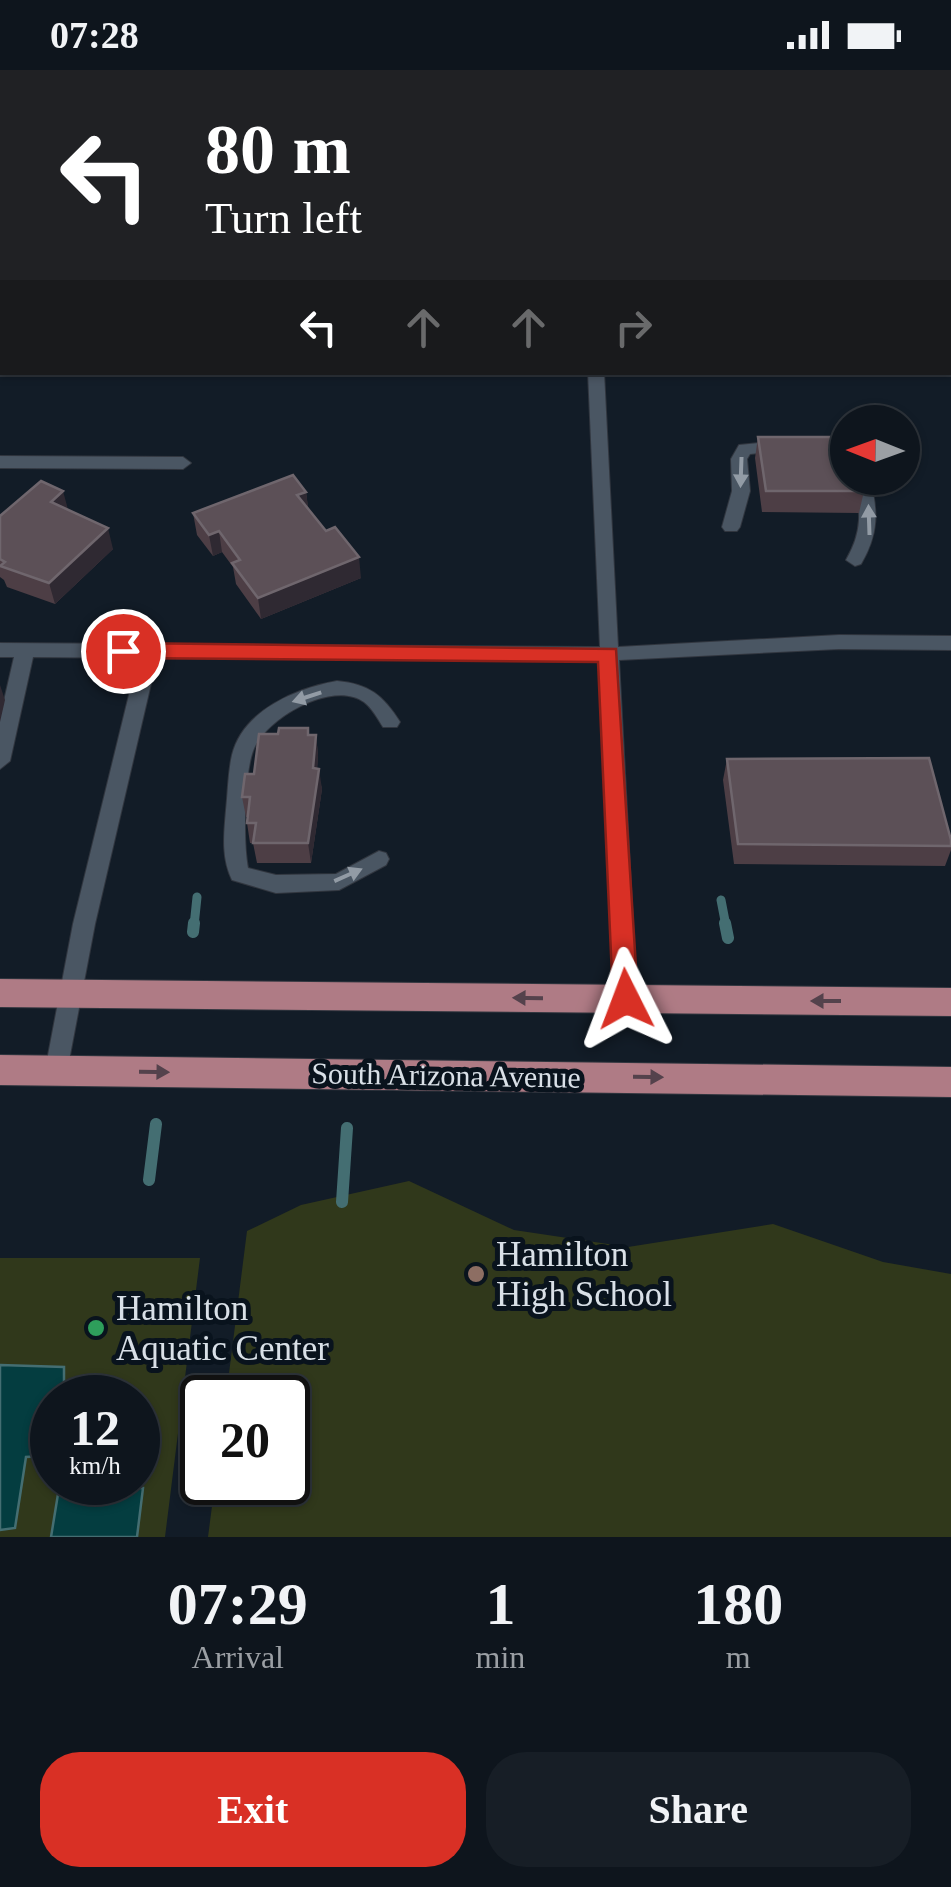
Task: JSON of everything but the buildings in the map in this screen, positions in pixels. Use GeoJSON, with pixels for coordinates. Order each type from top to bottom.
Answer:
{"type":"FeatureCollection","features":[{"type":"Feature","properties":{"kind":"main road"},"geometry":{"type":"LineString","coordinates":[[0,993],[951,1002]]}},
{"type":"Feature","properties":{"kind":"main road","name":"South Arizona Avenue"},"geometry":{"type":"LineString","coordinates":[[0,1070],[951,1082]]}},
{"type":"Feature","properties":{"kind":"lane"},"geometry":{"type":"LineString","coordinates":[[596,375],[626,999]]}},
{"type":"Feature","properties":{"kind":"lane"},"geometry":{"type":"LineString","coordinates":[[732,527],[741,492],[739,459],[745,449],[806,446]]}},
{"type":"Feature","properties":{"kind":"lane"},"geometry":{"type":"LineString","coordinates":[[0,462],[183,463]]}},
{"type":"Feature","properties":{"kind":"lane"},"geometry":{"type":"LineString","coordinates":[[855,560],[870,536],[866,495]]}},
{"type":"Feature","properties":{"kind":"lane"},"geometry":{"type":"LineString","coordinates":[[0,650],[608,654],[839,642],[951,643]]}},
{"type":"Feature","properties":{"kind":"lane"},"geometry":{"type":"LineString","coordinates":[[0,762],[25,650]]}},
{"type":"Feature","properties":{"kind":"lane"},"geometry":{"type":"LineString","coordinates":[[56,1070],[69,994],[149,651]]}},
{"type":"Feature","properties":{"kind":"lane"},"geometry":{"type":"LineString","coordinates":[[379,858],[339,882],[276,884],[239,874],[233,845],[242,754],[247,739],[273,712],[304,694],[350,690],[371,698],[390,722]]}},
{"type":"Feature","properties":{"kind":"shaded area"},"geometry":{"type":"Polygon","coordinates":[[[409,1181],[514,1230],[628,1247],[773,1224],[883,1262],[951,1274],[951,1537],[208,1537],[212,1505],[310,1505],[310,1375],[229,1375],[247,1231],[301,1205],[409,1181]]]}},
{"type":"Feature","properties":{"kind":"shaded area","name":"Hamilton Aquatic Center"},"geometry":{"type":"Polygon","coordinates":[[[0,1258],[200,1258],[185,1375],[180,1375],[180,1417],[165,1537],[0,1537],[0,1258]]]}},
{"type":"Feature","properties":{"kind":"shaded area"},"geometry":{"type":"Polygon","coordinates":[[[0,1365],[64,1367],[64,1375],[30,1375],[30,1457],[26,1457],[15,1528],[0,1530],[0,1365]]]}},
{"type":"Feature","properties":{"kind":"shaded area"},"geometry":{"type":"Polygon","coordinates":[[[56,1505],[141,1505],[137,1537],[51,1537],[56,1505]]]}},
{"type":"Feature","properties":{"kind":"waterway"},"geometry":{"type":"LineString","coordinates":[[194,926],[197,897]]}},
{"type":"Feature","properties":{"kind":"waterway"},"geometry":{"type":"LineString","coordinates":[[721,900],[726,926]]}},
{"type":"Feature","properties":{"kind":"waterway"},"geometry":{"type":"LineString","coordinates":[[193,932],[194,923]]}},
{"type":"Feature","properties":{"kind":"waterway"},"geometry":{"type":"LineString","coordinates":[[725,923],[728,938]]}},
{"type":"Feature","properties":{"kind":"waterway"},"geometry":{"type":"LineString","coordinates":[[149,1180],[156,1124]]}},
{"type":"Feature","properties":{"kind":"waterway"},"geometry":{"type":"LineString","coordinates":[[342,1202],[347,1128]]}},
{"type":"Feature","properties":{"kind":"place","name":"Hamilton High School"},"geometry":{"type":"Point","coordinates":[476,1274]}},
{"type":"Feature","properties":{"kind":"place","name":"Hamilton Aquatic Center"},"geometry":{"type":"Point","coordinates":[96,1328]}},
{"type":"Feature","properties":{"kind":"route"},"geometry":{"type":"LineString","coordinates":[[123,651],[608,654],[626,999]]}}]}
